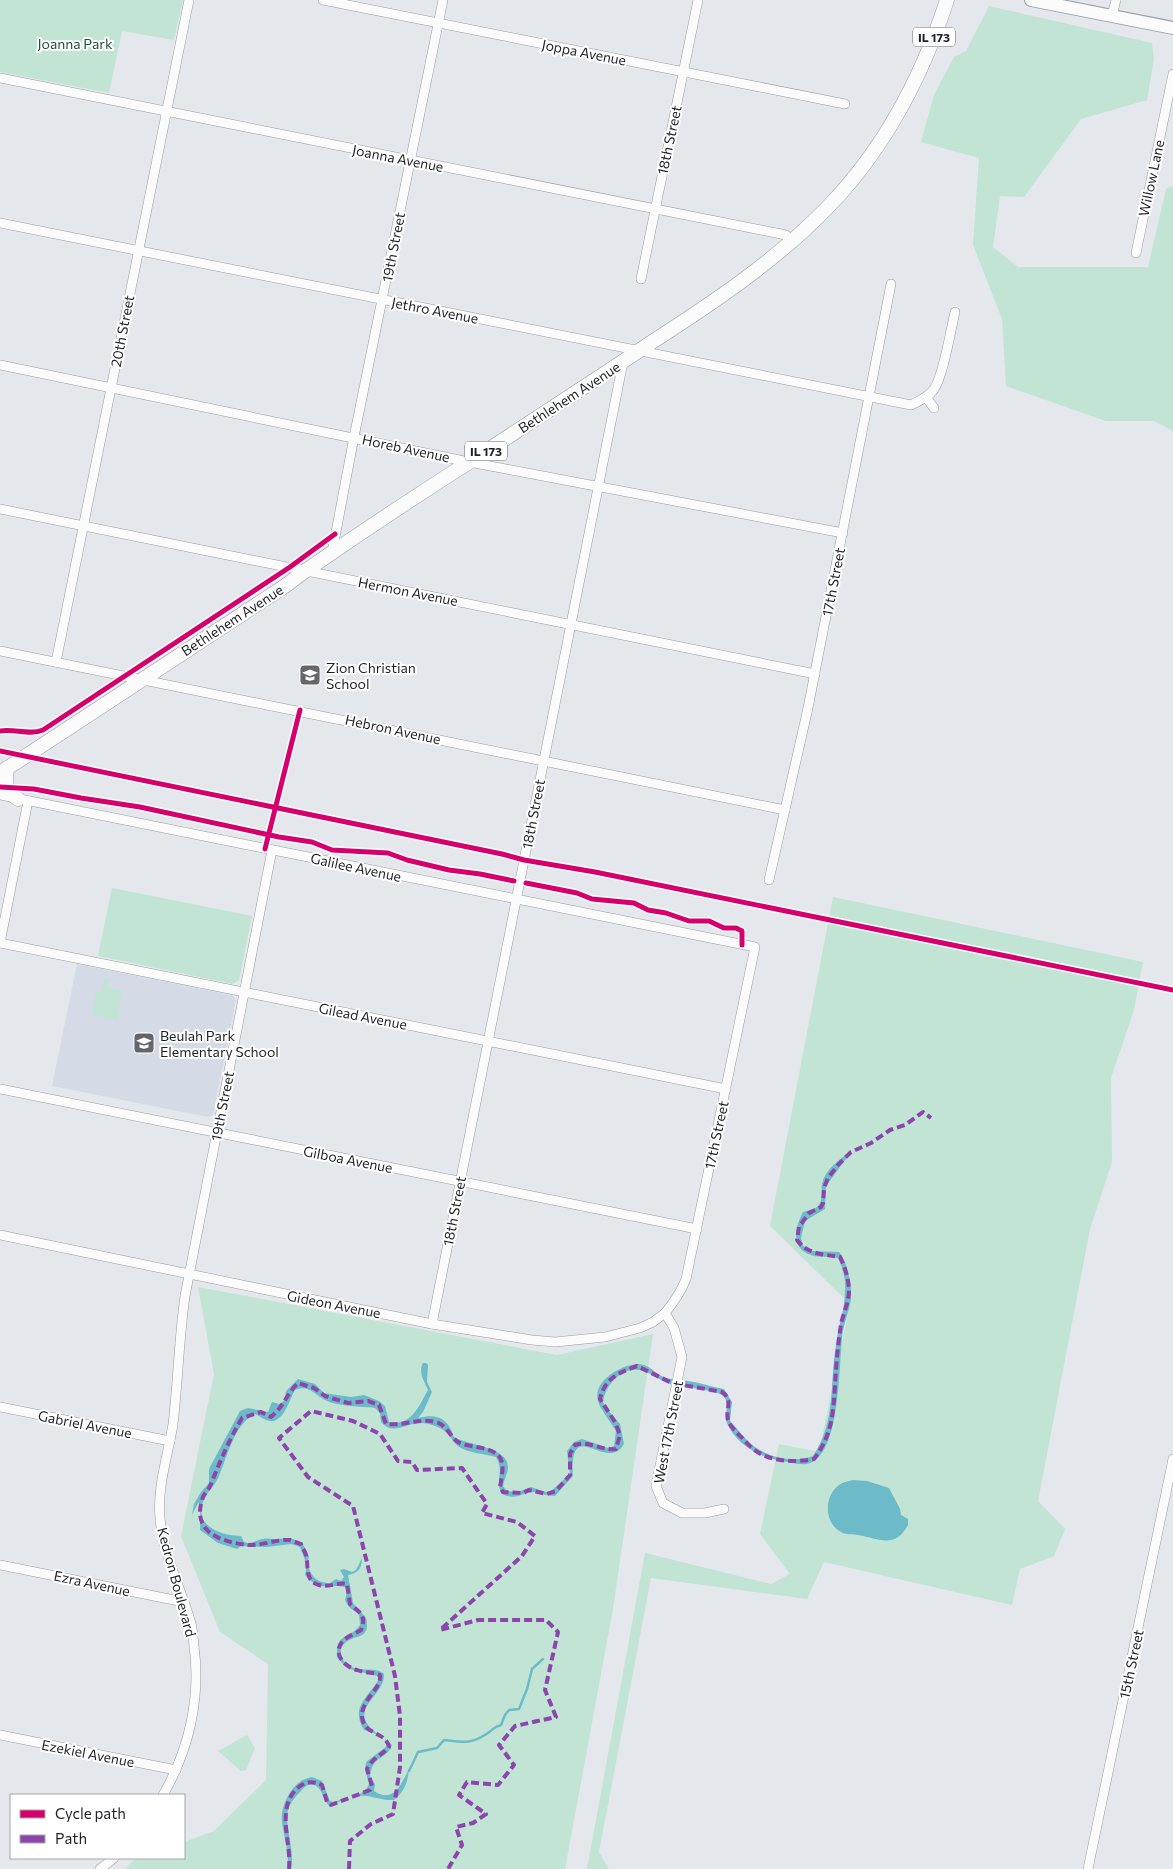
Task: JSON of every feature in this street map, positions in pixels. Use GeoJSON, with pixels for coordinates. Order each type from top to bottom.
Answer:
{"type":"FeatureCollection","features":[{"type":"Feature","properties":{"kind":"main road","name":"Bethlehem Avenue"},"geometry":{"type":"LineString","coordinates":[[4,771],[734,288],[794,241],[841,192],[863,165],[888,128],[905,101],[918,74],[938,28],[947,0]]}},
{"type":"Feature","properties":{"kind":"main road"},"geometry":{"type":"LineString","coordinates":[[1031,0],[1173,28]]}},
{"type":"Feature","properties":{"kind":"main road"},"geometry":{"type":"LineString","coordinates":[[4,771],[8,792],[23,800]]}},
{"type":"Feature","properties":{"kind":"street","name":"20th Street"},"geometry":{"type":"LineString","coordinates":[[56,662],[189,0]]}},
{"type":"Feature","properties":{"kind":"street","name":"Joppa Avenue"},"geometry":{"type":"LineString","coordinates":[[323,0],[845,104]]}},
{"type":"Feature","properties":{"kind":"street","name":"19th Street"},"geometry":{"type":"LineString","coordinates":[[332,554],[443,0]]}},
{"type":"Feature","properties":{"kind":"street","name":"18th Street"},"geometry":{"type":"LineString","coordinates":[[641,279],[698,0]]}},
{"type":"Feature","properties":{"kind":"street"},"geometry":{"type":"LineString","coordinates":[[1112,16],[1116,0]]}},
{"type":"Feature","properties":{"kind":"street","name":"Willow Lane"},"geometry":{"type":"LineString","coordinates":[[1136,253],[1173,74]]}},
{"type":"Feature","properties":{"kind":"street","name":"Joanna Avenue"},"geometry":{"type":"LineString","coordinates":[[0,78],[655,208],[786,236],[794,241]]}},
{"type":"Feature","properties":{"kind":"street","name":"Jethro Avenue"},"geometry":{"type":"LineString","coordinates":[[0,223],[911,405],[926,397]]}},
{"type":"Feature","properties":{"kind":"street","name":"17th Street"},"geometry":{"type":"LineString","coordinates":[[769,880],[815,674],[891,284]]}},
{"type":"Feature","properties":{"kind":"street"},"geometry":{"type":"LineString","coordinates":[[934,408],[926,397],[935,389],[940,377],[955,312]]}},
{"type":"Feature","properties":{"kind":"street","name":"18th Street"},"geometry":{"type":"LineString","coordinates":[[432,1324],[623,362]]}},
{"type":"Feature","properties":{"kind":"street","name":"Horeb Avenue"},"geometry":{"type":"LineString","coordinates":[[0,365],[469,462],[842,533]]}},
{"type":"Feature","properties":{"kind":"street","name":"Hermon Avenue"},"geometry":{"type":"LineString","coordinates":[[0,510],[815,674]]}},
{"type":"Feature","properties":{"kind":"street","name":"Hebron Avenue"},"geometry":{"type":"LineString","coordinates":[[0,651],[785,810]]}},
{"type":"Feature","properties":{"kind":"street","name":"Galilee Avenue"},"geometry":{"type":"LineString","coordinates":[[0,795],[712,939]]}},
{"type":"Feature","properties":{"kind":"street"},"geometry":{"type":"LineString","coordinates":[[0,943],[23,800]]}},
{"type":"Feature","properties":{"kind":"street","name":"19th Street"},"geometry":{"type":"LineString","coordinates":[[189,1274],[272,850]]}},
{"type":"Feature","properties":{"kind":"street","name":"17th Street"},"geometry":{"type":"LineString","coordinates":[[665,1313],[682,1289],[697,1229],[755,947],[712,939]]}},
{"type":"Feature","properties":{"kind":"street","name":"Gilead Avenue"},"geometry":{"type":"LineString","coordinates":[[0,943],[726,1089]]}},
{"type":"Feature","properties":{"kind":"street","name":"Gilboa Avenue"},"geometry":{"type":"LineString","coordinates":[[0,1089],[697,1229]]}},
{"type":"Feature","properties":{"kind":"street","name":"Gideon Avenue"},"geometry":{"type":"LineString","coordinates":[[0,1235],[432,1324],[532,1340],[583,1340],[605,1337],[640,1328],[653,1322],[665,1313]]}},
{"type":"Feature","properties":{"kind":"street","name":"Kedron Boulevard"},"geometry":{"type":"LineString","coordinates":[[164,1794],[186,1747],[196,1687],[196,1655],[191,1622],[165,1546],[160,1518],[162,1480],[173,1424],[180,1328],[189,1274]]}},
{"type":"Feature","properties":{"kind":"street","name":"West 17th Street"},"geometry":{"type":"LineString","coordinates":[[665,1313],[674,1328],[682,1357],[656,1486],[663,1503],[682,1513],[705,1513],[724,1509]]}},
{"type":"Feature","properties":{"kind":"street","name":"Gabriel Avenue"},"geometry":{"type":"LineString","coordinates":[[0,1407],[170,1441]]}},
{"type":"Feature","properties":{"kind":"street","name":"15th Street"},"geometry":{"type":"LineString","coordinates":[[1088,1869],[1173,1460]]}},
{"type":"Feature","properties":{"kind":"street","name":"Ezra Avenue"},"geometry":{"type":"LineString","coordinates":[[0,1565],[184,1602]]}},
{"type":"Feature","properties":{"kind":"street","name":"Ezekiel Avenue"},"geometry":{"type":"LineString","coordinates":[[0,1735],[176,1770]]}},
{"type":"Feature","properties":{"kind":"street"},"geometry":{"type":"LineString","coordinates":[[100,1869],[113,1859]]}},
{"type":"Feature","properties":{"kind":"shaded area","name":"Beulah Park Elementary School"},"geometry":{"type":"Polygon","coordinates":[[[77,964],[232,995],[236,1000],[213,1115],[207,1117],[52,1086],[77,964]]]}},
{"type":"Feature","properties":{"kind":"green space","name":"Joanna Park"},"geometry":{"type":"Polygon","coordinates":[[[0,0],[183,0],[174,40],[122,31],[109,93],[0,72],[0,0]]]}},
{"type":"Feature","properties":{"kind":"green space"},"geometry":{"type":"Polygon","coordinates":[[[989,6],[1152,43],[1154,59],[1147,100],[1081,119],[1024,197],[1000,196],[993,247],[1018,267],[1148,267],[1166,189],[1173,186],[1173,431],[1154,421],[1106,421],[1006,386],[1002,319],[973,245],[979,158],[921,142],[934,95],[954,57],[966,51],[989,6]]]}},
{"type":"Feature","properties":{"kind":"green space"},"geometry":{"type":"Polygon","coordinates":[[[112,888],[252,916],[239,980],[233,984],[98,956],[112,888]]]}},
{"type":"Feature","properties":{"kind":"green space"},"geometry":{"type":"Polygon","coordinates":[[[833,897],[1143,962],[1134,1010],[1111,1078],[1112,1162],[1090,1229],[1038,1501],[1065,1529],[1054,1556],[1020,1569],[1012,1605],[824,1562],[807,1599],[651,1578],[599,1852],[609,1869],[587,1869],[645,1553],[771,1584],[790,1574],[760,1534],[779,1444],[819,1452],[850,1304],[770,1226],[833,897]]]}},
{"type":"Feature","properties":{"kind":"green space"},"geometry":{"type":"Polygon","coordinates":[[[104,978],[109,979],[108,988],[122,990],[117,1020],[92,1015],[96,992],[101,993],[104,978]]]}},
{"type":"Feature","properties":{"kind":"green space"},"geometry":{"type":"Polygon","coordinates":[[[198,1287],[557,1355],[653,1334],[613,1609],[565,1869],[125,1869],[138,1859],[185,1859],[185,1842],[214,1831],[266,1780],[268,1664],[220,1632],[181,1536],[214,1374],[198,1287]]]}},
{"type":"Feature","properties":{"kind":"green space"},"geometry":{"type":"Polygon","coordinates":[[[247,1735],[255,1748],[246,1770],[241,1771],[218,1751],[247,1735]]]}},
{"type":"Feature","properties":{"kind":"water"},"geometry":{"type":"Polygon","coordinates":[[[851,1152],[826,1186],[825,1209],[805,1221],[801,1238],[803,1246],[812,1251],[839,1252],[847,1267],[851,1287],[850,1302],[841,1345],[839,1384],[832,1427],[827,1444],[818,1458],[807,1464],[802,1464],[761,1455],[737,1439],[727,1423],[727,1405],[722,1395],[706,1390],[670,1384],[647,1372],[636,1370],[622,1373],[608,1389],[603,1402],[620,1424],[624,1444],[617,1451],[608,1453],[591,1448],[583,1447],[577,1449],[573,1458],[573,1476],[555,1496],[530,1492],[512,1497],[502,1494],[500,1489],[500,1467],[496,1457],[459,1447],[441,1428],[421,1423],[400,1428],[390,1428],[381,1422],[380,1413],[375,1408],[332,1403],[305,1388],[295,1390],[285,1411],[277,1420],[266,1420],[255,1414],[242,1425],[232,1441],[217,1480],[204,1499],[201,1511],[206,1524],[219,1532],[241,1536],[244,1542],[247,1543],[266,1539],[296,1540],[307,1550],[308,1560],[305,1560],[300,1547],[291,1544],[267,1547],[241,1546],[237,1549],[218,1543],[200,1530],[200,1504],[198,1503],[192,1515],[194,1504],[209,1483],[209,1469],[240,1411],[248,1408],[268,1412],[272,1402],[279,1404],[284,1401],[286,1391],[298,1379],[315,1384],[324,1393],[351,1397],[364,1395],[379,1401],[385,1406],[389,1422],[397,1423],[409,1418],[413,1414],[428,1390],[421,1373],[423,1363],[428,1365],[427,1382],[432,1392],[423,1412],[418,1418],[431,1416],[441,1419],[449,1425],[454,1437],[501,1455],[506,1460],[508,1467],[503,1486],[507,1491],[518,1492],[531,1487],[546,1492],[551,1491],[570,1474],[567,1451],[574,1442],[582,1439],[608,1448],[614,1446],[616,1431],[599,1404],[597,1394],[599,1387],[617,1370],[639,1364],[645,1365],[666,1378],[724,1389],[732,1402],[730,1421],[745,1438],[761,1451],[775,1457],[791,1459],[813,1456],[821,1443],[829,1416],[834,1360],[845,1298],[845,1283],[843,1270],[838,1258],[814,1256],[804,1252],[797,1242],[796,1230],[803,1212],[819,1205],[822,1183],[827,1173],[838,1161],[851,1152]]]}},
{"type":"Feature","properties":{"kind":"water"},"geometry":{"type":"Polygon","coordinates":[[[853,1480],[867,1481],[889,1488],[900,1509],[901,1515],[908,1519],[908,1525],[898,1537],[892,1540],[880,1540],[846,1534],[832,1524],[828,1510],[830,1496],[839,1485],[853,1480]]]}},
{"type":"Feature","properties":{"kind":"water"},"geometry":{"type":"Polygon","coordinates":[[[362,1558],[358,1570],[348,1575],[353,1603],[366,1618],[366,1631],[346,1642],[341,1648],[341,1652],[346,1664],[357,1669],[375,1670],[384,1674],[379,1690],[365,1711],[365,1718],[369,1726],[379,1735],[364,1730],[359,1715],[362,1703],[379,1679],[377,1676],[350,1669],[337,1657],[337,1649],[341,1639],[356,1630],[360,1625],[359,1613],[350,1608],[346,1602],[347,1592],[345,1587],[320,1586],[310,1581],[305,1575],[307,1565],[313,1576],[321,1582],[330,1583],[336,1579],[341,1581],[344,1577],[340,1570],[344,1569],[352,1572],[356,1570],[362,1558]]]}},
{"type":"Feature","properties":{"kind":"water"},"geometry":{"type":"Polygon","coordinates":[[[385,1739],[392,1745],[387,1753],[377,1760],[372,1769],[370,1776],[375,1784],[374,1791],[387,1795],[392,1794],[400,1786],[409,1769],[405,1786],[394,1800],[358,1796],[369,1784],[365,1770],[366,1762],[387,1746],[385,1739]]]}},
{"type":"Feature","properties":{"kind":"water"},"geometry":{"type":"Polygon","coordinates":[[[312,1777],[322,1781],[330,1801],[348,1798],[330,1806],[327,1804],[320,1789],[312,1785],[305,1787],[297,1795],[288,1810],[287,1817],[292,1861],[291,1869],[287,1869],[288,1862],[282,1811],[289,1794],[297,1784],[302,1780],[312,1777]]]}},
{"type":"Feature","properties":{"kind":"waterway"},"geometry":{"type":"LineString","coordinates":[[409,1771],[418,1752],[437,1748],[444,1740],[471,1741],[501,1725],[509,1710],[519,1709],[532,1669],[543,1659]]}},
{"type":"Feature","properties":{"kind":"marked path"},"geometry":{"type":"LineString","coordinates":[[289,1869],[286,1814],[292,1794],[303,1784],[308,1782],[316,1783],[322,1785],[327,1802],[331,1805],[370,1790],[372,1786],[367,1769],[389,1747],[384,1738],[367,1727],[362,1717],[365,1705],[378,1685],[380,1675],[360,1671],[348,1666],[339,1654],[340,1645],[361,1630],[363,1625],[362,1615],[350,1604],[347,1584],[323,1586],[314,1583],[309,1577],[306,1555],[301,1544],[290,1540],[253,1545],[238,1544],[212,1534],[201,1521],[200,1511],[203,1498],[242,1418],[261,1412],[271,1417],[298,1383],[314,1388],[325,1396],[348,1403],[368,1401],[379,1405],[386,1424],[423,1421],[439,1423],[458,1442],[486,1449],[498,1455],[502,1464],[500,1487],[503,1492],[523,1493],[529,1490],[547,1494],[556,1491],[570,1475],[570,1454],[575,1445],[585,1444],[605,1449],[616,1449],[620,1435],[615,1422],[600,1399],[605,1386],[613,1377],[637,1366],[672,1383],[722,1392],[728,1398],[727,1416],[730,1425],[757,1452],[781,1460],[799,1461],[814,1459],[825,1442],[830,1424],[840,1332],[849,1287],[844,1265],[840,1257],[816,1253],[806,1249],[797,1240],[799,1227],[809,1213],[821,1207],[824,1188],[828,1178],[851,1152],[871,1143],[890,1130],[905,1125],[923,1112],[931,1118]]}},
{"type":"Feature","properties":{"kind":"marked path"},"geometry":{"type":"LineString","coordinates":[[349,1869],[350,1841],[371,1824],[393,1814],[400,1767],[400,1716],[395,1676],[353,1506],[308,1477],[279,1438],[311,1411],[353,1421],[380,1434],[398,1461],[412,1462],[417,1470],[462,1468],[487,1504],[482,1513],[517,1522],[535,1536],[522,1556],[440,1630],[478,1620],[546,1620],[558,1632],[545,1690],[556,1717],[515,1726],[499,1745],[514,1765],[498,1785],[467,1782],[459,1795],[486,1814],[473,1823],[456,1827],[462,1845],[448,1869]]}},
{"type":"Feature","properties":{"kind":"cycle path"},"geometry":{"type":"LineString","coordinates":[[0,731],[38,732],[43,730],[290,567],[335,534]]}},
{"type":"Feature","properties":{"kind":"cycle path"},"geometry":{"type":"LineString","coordinates":[[265,849],[300,710]]}},
{"type":"Feature","properties":{"kind":"cycle path"},"geometry":{"type":"LineString","coordinates":[[0,751],[524,860],[595,872],[1173,990]]}},
{"type":"Feature","properties":{"kind":"cycle path"},"geometry":{"type":"LineString","coordinates":[[0,787],[34,789],[140,807],[279,837],[312,842],[332,850],[388,853],[407,860],[449,870],[514,881]]}},
{"type":"Feature","properties":{"kind":"cycle path"},"geometry":{"type":"LineString","coordinates":[[526,883],[577,893],[592,899],[634,903],[648,910],[666,913],[689,921],[709,921],[724,928],[736,928],[742,931],[742,945]]}},
{"type":"Feature","properties":{"kind":"place","name":"Zion Christian School"},"geometry":{"type":"Point","coordinates":[310,675]}},
{"type":"Feature","properties":{"kind":"place","name":"Beulah Park Elementary School"},"geometry":{"type":"Point","coordinates":[144,1043]}}]}
